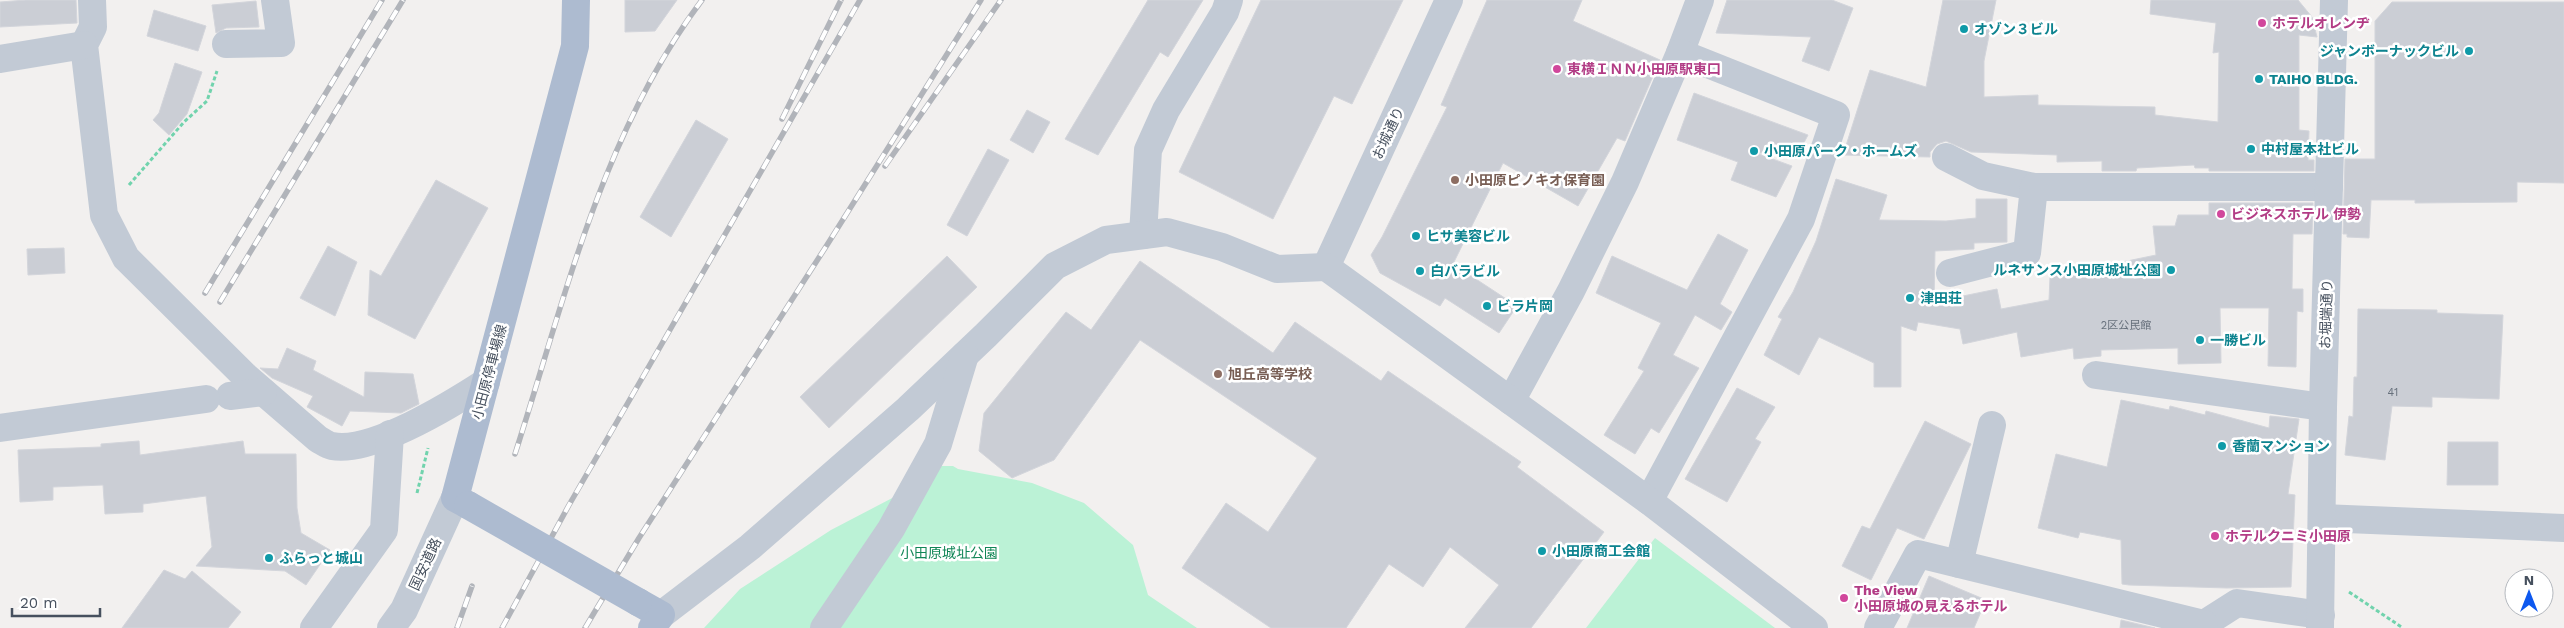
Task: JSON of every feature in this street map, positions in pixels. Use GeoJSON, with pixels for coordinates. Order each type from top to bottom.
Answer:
{"type":"FeatureCollection","features":[{"type":"Feature","properties":{"kind":"main road","name":"小田原停車場線"},"geometry":{"type":"LineString","coordinates":[[462,502],[486,382],[575,46],[576,0]]}},
{"type":"Feature","properties":{"kind":"main road"},"geometry":{"type":"LineString","coordinates":[[462,502],[638,602],[657,621]]}},
{"type":"Feature","properties":{"kind":"street"},"geometry":{"type":"LineString","coordinates":[[92,0],[93,27],[84,45],[104,215],[126,258],[263,392],[318,439],[331,446],[350,446],[390,434],[437,414],[486,382]]}},
{"type":"Feature","properties":{"kind":"street"},"geometry":{"type":"LineString","coordinates":[[226,44],[280,43],[275,0]]}},
{"type":"Feature","properties":{"kind":"street"},"geometry":{"type":"LineString","coordinates":[[1143,235],[1148,150],[1166,110],[1225,12],[1230,0]]}},
{"type":"Feature","properties":{"kind":"street","name":"お城通り"},"geometry":{"type":"LineString","coordinates":[[1326,267],[1449,0]]}},
{"type":"Feature","properties":{"kind":"street"},"geometry":{"type":"LineString","coordinates":[[1511,401],[1571,291],[1626,182],[1700,0]]}},
{"type":"Feature","properties":{"kind":"street","name":"お堀端通り"},"geometry":{"type":"LineString","coordinates":[[2320,622],[2323,407],[2334,0]]}},
{"type":"Feature","properties":{"kind":"street"},"geometry":{"type":"LineString","coordinates":[[0,59],[84,45]]}},
{"type":"Feature","properties":{"kind":"street"},"geometry":{"type":"LineString","coordinates":[[1648,501],[1801,219],[1836,115],[1680,52]]}},
{"type":"Feature","properties":{"kind":"street"},"geometry":{"type":"LineString","coordinates":[[1946,158],[1983,176],[2034,187],[2329,187]]}},
{"type":"Feature","properties":{"kind":"street"},"geometry":{"type":"LineString","coordinates":[[1950,273],[2027,253],[2034,187]]}},
{"type":"Feature","properties":{"kind":"street"},"geometry":{"type":"LineString","coordinates":[[657,621],[750,547],[908,409],[1055,266],[1106,240],[1167,232],[1222,247],[1277,269],[1326,267],[1648,501],[1814,628]]}},
{"type":"Feature","properties":{"kind":"street"},"geometry":{"type":"LineString","coordinates":[[824,628],[891,529],[938,444],[964,355]]}},
{"type":"Feature","properties":{"kind":"street"},"geometry":{"type":"LineString","coordinates":[[2096,375],[2323,407]]}},
{"type":"Feature","properties":{"kind":"street"},"geometry":{"type":"LineString","coordinates":[[0,428],[263,392]]}},
{"type":"Feature","properties":{"kind":"street"},"geometry":{"type":"LineString","coordinates":[[1959,564],[1992,425]]}},
{"type":"Feature","properties":{"kind":"street"},"geometry":{"type":"LineString","coordinates":[[314,628],[384,530],[390,434]]}},
{"type":"Feature","properties":{"kind":"street","name":"国安道路"},"geometry":{"type":"LineString","coordinates":[[391,628],[404,610],[462,502]]}},
{"type":"Feature","properties":{"kind":"street"},"geometry":{"type":"LineString","coordinates":[[2322,518],[2564,528]]}},
{"type":"Feature","properties":{"kind":"street"},"geometry":{"type":"LineString","coordinates":[[1878,628],[1918,554],[2203,626],[2237,603],[2320,622]]}},
{"type":"Feature","properties":{"kind":"path"},"geometry":{"type":"LineString","coordinates":[[103,202],[134,182],[184,122],[207,101],[226,44]]}},
{"type":"Feature","properties":{"kind":"path"},"geometry":{"type":"LineString","coordinates":[[2321,574],[2403,628]]}},
{"type":"Feature","properties":{"kind":"green space","name":"小田原城址公園"},"geometry":{"type":"Polygon","coordinates":[[[939,466],[953,466],[958,469],[1032,483],[1084,503],[1133,545],[1148,595],[1197,628],[704,628],[740,589],[831,530],[898,495],[939,466]]]}},
{"type":"Feature","properties":{"kind":"green space"},"geometry":{"type":"Polygon","coordinates":[[[1655,538],[1775,628],[1586,628],[1655,538]]]}},
{"type":"Feature","properties":{"kind":"building"},"geometry":{"type":"Polygon","coordinates":[[[76,0],[77,23],[0,27],[0,2],[76,0]]]}},
{"type":"Feature","properties":{"kind":"building"},"geometry":{"type":"Polygon","coordinates":[[[625,0],[677,0],[655,31],[625,32],[625,0]]]}},
{"type":"Feature","properties":{"kind":"building"},"geometry":{"type":"Polygon","coordinates":[[[1148,0],[1203,0],[1168,57],[1160,52],[1098,155],[1065,139],[1148,0]]]}},
{"type":"Feature","properties":{"kind":"building"},"geometry":{"type":"Polygon","coordinates":[[[1261,0],[1403,0],[1352,104],[1334,96],[1273,219],[1179,172],[1261,0]]]}},
{"type":"Feature","properties":{"kind":"building"},"geometry":{"type":"Polygon","coordinates":[[[1487,0],[1582,0],[1573,21],[1660,60],[1625,141],[1617,138],[1578,206],[1503,163],[1453,264],[1517,306],[1499,333],[1445,298],[1440,306],[1380,273],[1371,255],[1382,237],[1447,107],[1441,105],[1487,0]]]}},
{"type":"Feature","properties":{"kind":"building"},"geometry":{"type":"Polygon","coordinates":[[[1727,0],[1832,0],[1853,8],[1829,71],[1802,61],[1811,37],[1716,33],[1727,0]]]}},
{"type":"Feature","properties":{"kind":"building"},"geometry":{"type":"Polygon","coordinates":[[[1943,0],[1996,0],[1984,61],[1984,97],[2038,95],[2038,105],[2155,107],[2155,115],[2218,122],[2219,52],[2213,53],[2216,23],[2150,14],[2151,0],[2298,0],[2312,17],[2317,37],[2299,35],[2299,130],[2309,131],[2308,160],[2314,160],[2314,171],[2209,171],[2209,168],[2195,168],[2194,165],[2137,168],[2136,171],[2102,171],[2102,161],[2057,162],[2057,155],[1971,152],[1946,141],[1937,144],[1930,152],[1930,157],[1843,155],[1870,70],[1926,87],[1943,0]]]}},
{"type":"Feature","properties":{"kind":"building"},"geometry":{"type":"Polygon","coordinates":[[[256,1],[259,27],[226,28],[216,33],[212,5],[256,1]]]}},
{"type":"Feature","properties":{"kind":"building","name":"ジャンボーナックビル"},"geometry":{"type":"Polygon","coordinates":[[[2392,2],[2564,2],[2564,183],[2517,182],[2517,202],[2415,203],[2415,200],[2371,200],[2369,238],[2347,237],[2347,234],[2343,234],[2345,159],[2375,159],[2375,21],[2392,2]]]}},
{"type":"Feature","properties":{"kind":"building"},"geometry":{"type":"Polygon","coordinates":[[[154,10],[206,26],[198,51],[147,36],[154,10]]]}},
{"type":"Feature","properties":{"kind":"building"},"geometry":{"type":"Polygon","coordinates":[[[175,63],[202,72],[187,114],[169,135],[153,120],[159,113],[175,63]]]}},
{"type":"Feature","properties":{"kind":"building","name":"小田原パーク・ホームズ"},"geometry":{"type":"Polygon","coordinates":[[[1694,93],[1808,135],[1798,154],[1756,153],[1792,166],[1776,197],[1731,180],[1738,162],[1677,140],[1694,93]]]}},
{"type":"Feature","properties":{"kind":"building"},"geometry":{"type":"Polygon","coordinates":[[[1027,110],[1050,122],[1033,153],[1010,140],[1027,110]]]}},
{"type":"Feature","properties":{"kind":"building"},"geometry":{"type":"Polygon","coordinates":[[[696,120],[728,139],[671,237],[640,217],[696,120]]]}},
{"type":"Feature","properties":{"kind":"building"},"geometry":{"type":"Polygon","coordinates":[[[988,149],[1009,160],[967,236],[947,225],[988,149]]]}},
{"type":"Feature","properties":{"kind":"building"},"geometry":{"type":"Polygon","coordinates":[[[1836,179],[1887,195],[1879,220],[1946,221],[1976,218],[1976,199],[2007,199],[2007,242],[1974,243],[1974,249],[1935,251],[1934,302],[1997,289],[2001,309],[2049,300],[2050,277],[2156,255],[2153,226],[2175,226],[2178,215],[2209,215],[2209,203],[2313,203],[2312,234],[2293,234],[2292,289],[2303,289],[2303,312],[2297,311],[2296,367],[2268,366],[2269,308],[2220,308],[2221,363],[2178,364],[2178,348],[2101,350],[2101,356],[2074,359],[2073,348],[2021,357],[2017,332],[1963,344],[1960,329],[1918,322],[1916,331],[1901,326],[1901,387],[1874,387],[1874,363],[1819,337],[1799,375],[1764,355],[1782,319],[1778,317],[1793,292],[1816,241],[1836,179]]]}},
{"type":"Feature","properties":{"kind":"building"},"geometry":{"type":"Polygon","coordinates":[[[436,180],[488,208],[415,339],[368,315],[370,270],[381,276],[436,180]]]}},
{"type":"Feature","properties":{"kind":"building"},"geometry":{"type":"Polygon","coordinates":[[[1718,234],[1748,250],[1720,304],[1732,312],[1721,330],[1695,315],[1673,355],[1699,368],[1659,433],[1651,428],[1635,454],[1604,435],[1644,371],[1638,368],[1661,323],[1596,293],[1612,256],[1687,290],[1718,234]]]}},
{"type":"Feature","properties":{"kind":"building"},"geometry":{"type":"Polygon","coordinates":[[[328,246],[357,262],[335,316],[300,298],[328,246]]]}},
{"type":"Feature","properties":{"kind":"building"},"geometry":{"type":"Polygon","coordinates":[[[64,248],[65,273],[28,275],[27,249],[64,248]]]}},
{"type":"Feature","properties":{"kind":"building"},"geometry":{"type":"Polygon","coordinates":[[[947,256],[977,287],[829,428],[800,397],[947,256]]]}},
{"type":"Feature","properties":{"kind":"building"},"geometry":{"type":"Polygon","coordinates":[[[1140,261],[1273,353],[1295,322],[1381,381],[1388,371],[1521,462],[1517,467],[1604,532],[1531,628],[1465,628],[1499,585],[1450,547],[1423,587],[1389,564],[1346,628],[1271,628],[1182,568],[1226,503],[1268,532],[1317,458],[1140,340],[1054,460],[1012,478],[979,451],[984,413],[1066,312],[1091,330],[1140,261]]]}},
{"type":"Feature","properties":{"kind":"building"},"geometry":{"type":"Polygon","coordinates":[[[2358,309],[2437,310],[2437,313],[2503,315],[2499,399],[2432,397],[2432,407],[2392,406],[2385,460],[2345,455],[2349,416],[2353,417],[2354,377],[2357,377],[2358,309]]]}},
{"type":"Feature","properties":{"kind":"building"},"geometry":{"type":"Polygon","coordinates":[[[287,348],[316,361],[313,370],[364,397],[365,372],[413,374],[419,404],[401,413],[350,411],[342,426],[307,407],[313,396],[272,378],[260,368],[278,369],[287,348]]]}},
{"type":"Feature","properties":{"kind":"building"},"geometry":{"type":"Polygon","coordinates":[[[1737,388],[1775,407],[1755,439],[1761,442],[1727,502],[1685,479],[1737,388]]]}},
{"type":"Feature","properties":{"kind":"building"},"geometry":{"type":"Polygon","coordinates":[[[2121,400],[2169,410],[2170,406],[2205,415],[2206,411],[2269,428],[2270,416],[2299,419],[2288,494],[2295,495],[2291,587],[2227,588],[2122,584],[2121,540],[2080,532],[2078,538],[2038,528],[2056,454],[2107,467],[2121,400]]]}},
{"type":"Feature","properties":{"kind":"building"},"geometry":{"type":"Polygon","coordinates":[[[1925,421],[1971,444],[1924,539],[1897,528],[1871,580],[1842,566],[1862,526],[1870,529],[1925,421]]]}},
{"type":"Feature","properties":{"kind":"building"},"geometry":{"type":"Polygon","coordinates":[[[139,441],[140,455],[243,441],[245,454],[296,454],[297,508],[301,533],[330,550],[306,585],[285,571],[196,566],[212,547],[206,496],[143,504],[143,512],[105,514],[103,485],[53,487],[53,500],[20,502],[18,450],[101,447],[101,444],[139,441]]]}},
{"type":"Feature","properties":{"kind":"building"},"geometry":{"type":"Polygon","coordinates":[[[2448,442],[2498,442],[2498,485],[2447,485],[2448,442]]]}},
{"type":"Feature","properties":{"kind":"building"},"geometry":{"type":"Polygon","coordinates":[[[164,570],[185,579],[192,571],[241,612],[228,628],[122,628],[164,570]]]}},
{"type":"Feature","properties":{"kind":"building"},"geometry":{"type":"Polygon","coordinates":[[[1929,576],[1986,600],[1974,628],[1907,628],[1929,576]]]}},
{"type":"Feature","properties":{"kind":"building"},"geometry":{"type":"Polygon","coordinates":[[[2121,620],[2155,628],[2120,628],[2121,620]]]}},
{"type":"Feature","properties":{"kind":"railway"},"geometry":{"type":"LineString","coordinates":[[205,293],[382,0]]}},
{"type":"Feature","properties":{"kind":"railway"},"geometry":{"type":"LineString","coordinates":[[220,302],[403,0]]}},
{"type":"Feature","properties":{"kind":"railway"},"geometry":{"type":"LineString","coordinates":[[515,454],[570,277],[612,161],[638,105],[667,51],[702,0]]}},
{"type":"Feature","properties":{"kind":"railway"},"geometry":{"type":"LineString","coordinates":[[782,119],[841,0]]}},
{"type":"Feature","properties":{"kind":"railway"},"geometry":{"type":"LineString","coordinates":[[502,628],[569,505],[860,0]]}},
{"type":"Feature","properties":{"kind":"railway"},"geometry":{"type":"LineString","coordinates":[[585,628],[639,538],[981,0]]}},
{"type":"Feature","properties":{"kind":"railway"},"geometry":{"type":"LineString","coordinates":[[885,166],[1001,0]]}},
{"type":"Feature","properties":{"kind":"railway"},"geometry":{"type":"LineString","coordinates":[[457,628],[472,586]]}},
{"type":"Feature","properties":{"kind":"place","name":"ホテルオレンヂ"},"geometry":{"type":"Point","coordinates":[2262,23]}},
{"type":"Feature","properties":{"kind":"place","name":"オゾン３ビル"},"geometry":{"type":"Point","coordinates":[1964,29]}},
{"type":"Feature","properties":{"kind":"place","name":"ジャンボーナックビル"},"geometry":{"type":"Point","coordinates":[2469,51]}},
{"type":"Feature","properties":{"kind":"place","name":"東横ＩＮＮ小田原駅東口"},"geometry":{"type":"Point","coordinates":[1557,69]}},
{"type":"Feature","properties":{"kind":"place","name":"TAIHO BLDG."},"geometry":{"type":"Point","coordinates":[2259,79]}},
{"type":"Feature","properties":{"kind":"place","name":"中村屋本社ビル"},"geometry":{"type":"Point","coordinates":[2251,149]}},
{"type":"Feature","properties":{"kind":"place","name":"小田原パーク・ホームズ"},"geometry":{"type":"Point","coordinates":[1754,151]}},
{"type":"Feature","properties":{"kind":"place","name":"小田原ピノキオ保育園"},"geometry":{"type":"Point","coordinates":[1455,180]}},
{"type":"Feature","properties":{"kind":"place","name":"ビジネスホテル 伊勢"},"geometry":{"type":"Point","coordinates":[2221,214]}},
{"type":"Feature","properties":{"kind":"place","name":"ヒサ美容ビル"},"geometry":{"type":"Point","coordinates":[1416,236]}},
{"type":"Feature","properties":{"kind":"place","name":"ルネサンス小田原城址公園"},"geometry":{"type":"Point","coordinates":[2171,270]}},
{"type":"Feature","properties":{"kind":"place","name":"白バラビル"},"geometry":{"type":"Point","coordinates":[1420,271]}},
{"type":"Feature","properties":{"kind":"place","name":"津田荘"},"geometry":{"type":"Point","coordinates":[1910,298]}},
{"type":"Feature","properties":{"kind":"place","name":"ビラ片岡"},"geometry":{"type":"Point","coordinates":[1487,306]}},
{"type":"Feature","properties":{"kind":"place","name":"一勝ビル"},"geometry":{"type":"Point","coordinates":[2200,340]}},
{"type":"Feature","properties":{"kind":"place","name":"旭丘高等学校"},"geometry":{"type":"Point","coordinates":[1218,374]}},
{"type":"Feature","properties":{"kind":"place","name":"香蘭マンション"},"geometry":{"type":"Point","coordinates":[2222,446]}},
{"type":"Feature","properties":{"kind":"place","name":"ホテルクニミ小田原"},"geometry":{"type":"Point","coordinates":[2215,536]}},
{"type":"Feature","properties":{"kind":"place","name":"小田原商工会館"},"geometry":{"type":"Point","coordinates":[1542,551]}},
{"type":"Feature","properties":{"kind":"place","name":"ふらっと城山"},"geometry":{"type":"Point","coordinates":[269,558]}},
{"type":"Feature","properties":{"kind":"place","name":"The View 小田原城の見えるホテル"},"geometry":{"type":"Point","coordinates":[1844,598]}}]}
